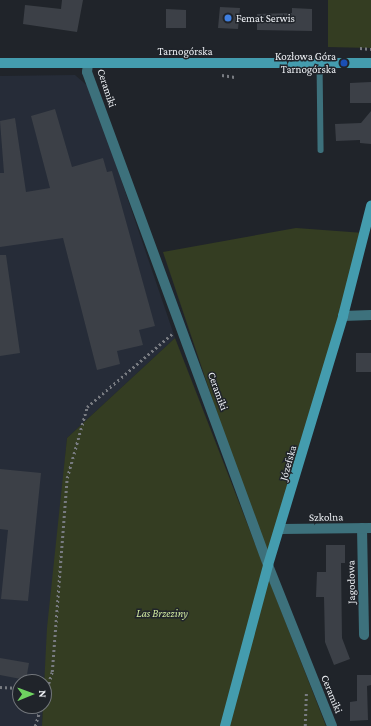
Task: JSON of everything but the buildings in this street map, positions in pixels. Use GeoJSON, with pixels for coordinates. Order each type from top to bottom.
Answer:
{"type":"FeatureCollection","features":[{"type":"Feature","properties":{"kind":"street","name":"Tarnogórska"},"geometry":{"type":"LineString","coordinates":[[0,63],[371,63]]}},
{"type":"Feature","properties":{"kind":"street","name":"Ceramiki"},"geometry":{"type":"LineString","coordinates":[[88,64],[87,72],[182,326],[268,565],[332,726]]}},
{"type":"Feature","properties":{"kind":"street","name":"Józefska"},"geometry":{"type":"LineString","coordinates":[[225,726],[268,565],[281,530],[343,316],[371,206]]}},
{"type":"Feature","properties":{"kind":"street"},"geometry":{"type":"LineString","coordinates":[[343,316],[371,315]]}},
{"type":"Feature","properties":{"kind":"street","name":"Szkolna"},"geometry":{"type":"LineString","coordinates":[[281,530],[367,528]]}},
{"type":"Feature","properties":{"kind":"street","name":"Jagodowa"},"geometry":{"type":"LineString","coordinates":[[364,635],[367,528]]}},
{"type":"Feature","properties":{"kind":"lane"},"geometry":{"type":"LineString","coordinates":[[320,62],[320,150]]}},
{"type":"Feature","properties":{"kind":"path"},"geometry":{"type":"LineString","coordinates":[[360,48],[371,49]]}},
{"type":"Feature","properties":{"kind":"path"},"geometry":{"type":"LineString","coordinates":[[51,674],[67,478],[87,407],[182,326]]}},
{"type":"Feature","properties":{"kind":"path"},"geometry":{"type":"LineString","coordinates":[[0,687],[12,688]]}},
{"type":"Feature","properties":{"kind":"path"},"geometry":{"type":"LineString","coordinates":[[304,726],[306,688]]}},
{"type":"Feature","properties":{"kind":"path"},"geometry":{"type":"LineString","coordinates":[[35,726],[39,714]]}},
{"type":"Feature","properties":{"kind":"shaded area"},"geometry":{"type":"Polygon","coordinates":[[[75,75],[90,88],[175,338],[67,438],[45,674],[12,674],[12,714],[43,714],[42,726],[0,726],[0,76],[75,75]]]}},
{"type":"Feature","properties":{"kind":"green space"},"geometry":{"type":"Polygon","coordinates":[[[328,0],[371,0],[371,48],[328,47],[328,0]]]}},
{"type":"Feature","properties":{"kind":"green space"},"geometry":{"type":"Polygon","coordinates":[[[296,228],[364,233],[268,565],[163,252],[296,228]]]}},
{"type":"Feature","properties":{"kind":"green space","name":"Las Brzeziny"},"geometry":{"type":"Polygon","coordinates":[[[175,338],[326,726],[42,726],[43,714],[52,714],[52,674],[45,674],[47,628],[67,438],[175,338]]]}},
{"type":"Feature","properties":{"kind":"place","name":"Femat Serwis"},"geometry":{"type":"Point","coordinates":[228,18]}},
{"type":"Feature","properties":{"kind":"place","name":"Kozłowa Góra Tarnogórska"},"geometry":{"type":"Point","coordinates":[344,63]}}]}
